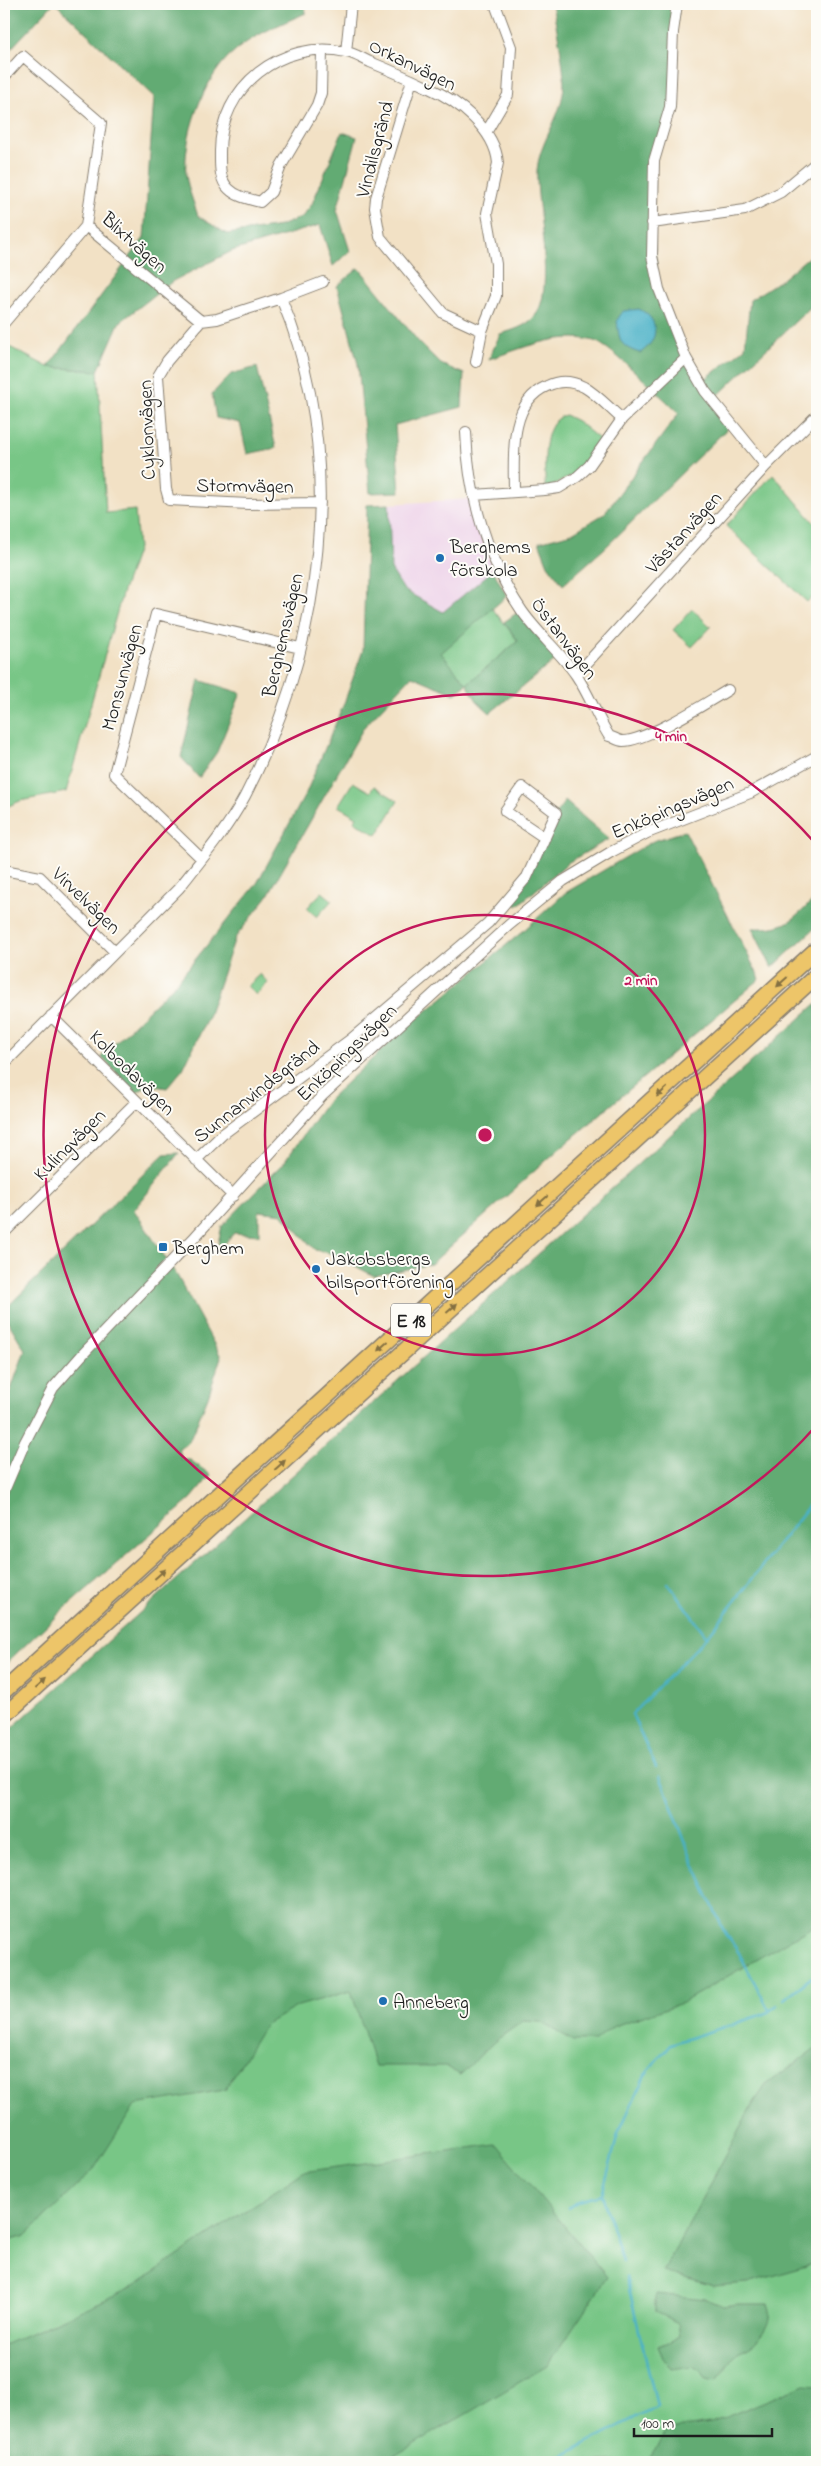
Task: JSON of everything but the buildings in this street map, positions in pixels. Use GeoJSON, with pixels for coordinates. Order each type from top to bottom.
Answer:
{"type":"FeatureCollection","features":[{"type":"Feature","properties":{"kind":"highway","name":"E 18"},"geometry":{"type":"LineString","coordinates":[[4,1691],[817,949]]}},
{"type":"Feature","properties":{"kind":"highway","name":"E 18"},"geometry":{"type":"LineString","coordinates":[[4,1716],[817,975]]}},
{"type":"Feature","properties":{"kind":"street"},"geometry":{"type":"LineString","coordinates":[[322,51],[321,93],[317,105],[281,166],[271,192],[260,202],[242,198],[228,189],[221,175],[220,148],[227,111],[245,84],[270,64],[298,51],[322,51],[346,52],[351,4]]}},
{"type":"Feature","properties":{"kind":"street"},"geometry":{"type":"LineString","coordinates":[[487,132],[508,95],[512,47],[495,4]]}},
{"type":"Feature","properties":{"kind":"street"},"geometry":{"type":"LineString","coordinates":[[677,4],[673,32],[670,106],[654,161],[652,256],[659,289],[686,358],[705,391],[766,466]]}},
{"type":"Feature","properties":{"kind":"street","name":"Orkanvägen"},"geometry":{"type":"LineString","coordinates":[[346,52],[445,95],[487,132],[498,163],[487,213],[496,264],[496,296],[482,330],[476,362]]}},
{"type":"Feature","properties":{"kind":"street","name":"Blixtvägen"},"geometry":{"type":"LineString","coordinates":[[4,77],[23,56],[101,123],[86,226],[201,321]]}},
{"type":"Feature","properties":{"kind":"street","name":"Vindilsgränd"},"geometry":{"type":"LineString","coordinates":[[412,80],[376,198],[375,208],[380,237],[443,313],[482,330]]}},
{"type":"Feature","properties":{"kind":"street"},"geometry":{"type":"LineString","coordinates":[[652,223],[745,210],[780,192],[817,162]]}},
{"type":"Feature","properties":{"kind":"street"},"geometry":{"type":"LineString","coordinates":[[4,323],[86,226]]}},
{"type":"Feature","properties":{"kind":"street"},"geometry":{"type":"LineString","coordinates":[[201,321],[217,318],[281,298],[323,282]]}},
{"type":"Feature","properties":{"kind":"street","name":"Berghemsvägen"},"geometry":{"type":"LineString","coordinates":[[4,1064],[180,888],[244,797],[274,735],[293,682],[314,581],[320,503],[316,428],[309,389],[294,330],[281,298]]}},
{"type":"Feature","properties":{"kind":"street","name":"Cyklonvägen"},"geometry":{"type":"LineString","coordinates":[[169,500],[166,489],[158,376],[167,360],[201,321]]}},
{"type":"Feature","properties":{"kind":"street"},"geometry":{"type":"LineString","coordinates":[[474,495],[559,488],[578,477],[589,466],[622,419],[686,358]]}},
{"type":"Feature","properties":{"kind":"street"},"geometry":{"type":"LineString","coordinates":[[514,492],[514,445],[517,427],[522,410],[540,389],[552,383],[565,381],[584,388],[622,419]]}},
{"type":"Feature","properties":{"kind":"street","name":"Västanvägen"},"geometry":{"type":"LineString","coordinates":[[576,675],[766,466],[817,415]]}},
{"type":"Feature","properties":{"kind":"street","name":"Östanvägen"},"geometry":{"type":"LineString","coordinates":[[466,432],[467,458],[474,495],[495,564],[510,593],[528,620],[576,675],[609,736],[623,741],[671,723],[728,690]]}},
{"type":"Feature","properties":{"kind":"street","name":"Stormvägen"},"geometry":{"type":"LineString","coordinates":[[169,500],[248,504],[320,503]]}},
{"type":"Feature","properties":{"kind":"street","name":"Monsunvägen"},"geometry":{"type":"LineString","coordinates":[[202,859],[114,774],[156,614],[300,648]]}},
{"type":"Feature","properties":{"kind":"street","name":"Enköpingsvägen"},"geometry":{"type":"LineString","coordinates":[[4,1491],[24,1442],[53,1388],[82,1355],[232,1196],[323,1096],[509,925],[563,880],[647,833],[750,793],[817,756]]}},
{"type":"Feature","properties":{"kind":"street","name":"Sunnanvindsgränd"},"geometry":{"type":"LineString","coordinates":[[196,1160],[223,1134],[351,1040],[488,923],[528,877],[545,838],[556,812],[522,787],[505,811],[545,838]]}},
{"type":"Feature","properties":{"kind":"street","name":"Virvelvägen"},"geometry":{"type":"LineString","coordinates":[[4,870],[40,877],[115,952]]}},
{"type":"Feature","properties":{"kind":"street","name":"Kolbodavägen"},"geometry":{"type":"LineString","coordinates":[[51,1016],[232,1196]]}},
{"type":"Feature","properties":{"kind":"street","name":"Kulingvägen"},"geometry":{"type":"LineString","coordinates":[[4,1233],[137,1101]]}},
{"type":"Feature","properties":{"kind":"shaded area","name":"Berghems förskola"},"geometry":{"type":"Polygon","coordinates":[[[471,499],[493,570],[443,612],[404,590],[391,569],[389,504],[471,499]]]}},
{"type":"Feature","properties":{"kind":"green space"},"geometry":{"type":"Polygon","coordinates":[[[4,4],[53,4],[4,56],[4,4]]]}},
{"type":"Feature","properties":{"kind":"green space"},"geometry":{"type":"Polygon","coordinates":[[[56,4],[305,4],[306,13],[246,42],[219,67],[203,95],[191,127],[186,160],[186,175],[198,216],[227,234],[280,226],[302,217],[312,204],[342,132],[357,137],[337,210],[350,251],[333,266],[320,225],[232,251],[173,281],[119,323],[98,371],[48,367],[144,238],[154,97],[56,4]]]}},
{"type":"Feature","properties":{"kind":"green space"},"geometry":{"type":"Polygon","coordinates":[[[552,4],[677,4],[670,107],[654,161],[652,223],[659,289],[700,383],[745,348],[750,300],[782,279],[817,250],[817,301],[713,400],[732,424],[605,548],[563,585],[548,565],[539,542],[572,533],[604,514],[679,413],[624,362],[594,341],[568,338],[541,342],[489,359],[500,334],[523,326],[534,317],[541,305],[545,269],[537,170],[541,151],[561,104],[564,85],[564,74],[552,4]]]}},
{"type":"Feature","properties":{"kind":"green space"},"geometry":{"type":"Polygon","coordinates":[[[359,268],[418,341],[441,364],[464,374],[462,407],[395,425],[400,492],[370,493],[358,364],[337,286],[359,268]]]}},
{"type":"Feature","properties":{"kind":"green space"},"geometry":{"type":"Polygon","coordinates":[[[4,344],[48,367],[98,371],[106,513],[135,510],[138,548],[123,591],[66,792],[20,801],[4,808],[4,344]]]}},
{"type":"Feature","properties":{"kind":"green space"},"geometry":{"type":"Polygon","coordinates":[[[257,367],[276,448],[247,454],[240,423],[216,418],[212,394],[231,374],[257,367]]]}},
{"type":"Feature","properties":{"kind":"green space"},"geometry":{"type":"Polygon","coordinates":[[[565,415],[577,421],[604,443],[589,466],[545,490],[545,459],[548,437],[551,428],[557,420],[565,415]]]}},
{"type":"Feature","properties":{"kind":"green space"},"geometry":{"type":"Polygon","coordinates":[[[773,474],[817,526],[817,593],[807,602],[726,526],[773,474]]]}},
{"type":"Feature","properties":{"kind":"green space"},"geometry":{"type":"Polygon","coordinates":[[[389,504],[391,569],[404,590],[443,612],[493,570],[507,596],[441,653],[467,684],[455,694],[412,676],[364,727],[267,897],[235,938],[208,1017],[183,1069],[167,1088],[149,1085],[136,1093],[101,1057],[176,983],[256,885],[306,793],[343,706],[363,650],[367,505],[389,504]]]}},
{"type":"Feature","properties":{"kind":"green space"},"geometry":{"type":"Polygon","coordinates":[[[492,608],[518,641],[467,684],[440,653],[492,608]]]}},
{"type":"Feature","properties":{"kind":"green space"},"geometry":{"type":"Polygon","coordinates":[[[692,609],[711,627],[692,647],[673,630],[692,609]]]}},
{"type":"Feature","properties":{"kind":"green space"},"geometry":{"type":"Polygon","coordinates":[[[521,610],[559,657],[490,713],[477,701],[467,684],[518,641],[504,622],[521,610]]]}},
{"type":"Feature","properties":{"kind":"green space"},"geometry":{"type":"Polygon","coordinates":[[[199,680],[241,693],[217,752],[199,778],[181,757],[199,680]]]}},
{"type":"Feature","properties":{"kind":"green space"},"geometry":{"type":"Polygon","coordinates":[[[353,782],[370,792],[374,786],[398,801],[377,835],[354,821],[357,817],[338,806],[353,782]]]}},
{"type":"Feature","properties":{"kind":"green space"},"geometry":{"type":"Polygon","coordinates":[[[565,801],[609,839],[569,862],[517,906],[509,899],[527,877],[556,813],[565,801]]]}},
{"type":"Feature","properties":{"kind":"green space"},"geometry":{"type":"Polygon","coordinates":[[[685,831],[760,979],[558,1150],[431,1264],[374,1276],[333,1254],[315,1250],[282,1214],[259,1211],[259,1235],[234,1233],[221,1248],[218,1243],[222,1226],[283,1164],[329,1099],[401,1032],[522,932],[565,893],[653,841],[685,831]]]}},
{"type":"Feature","properties":{"kind":"green space"},"geometry":{"type":"Polygon","coordinates":[[[322,892],[332,900],[317,917],[307,908],[322,892]]]}},
{"type":"Feature","properties":{"kind":"green space"},"geometry":{"type":"Polygon","coordinates":[[[817,896],[817,926],[772,968],[752,928],[782,925],[795,917],[817,896]]]}},
{"type":"Feature","properties":{"kind":"green space"},"geometry":{"type":"Polygon","coordinates":[[[260,974],[268,983],[256,995],[247,986],[260,974]]]}},
{"type":"Feature","properties":{"kind":"green space"},"geometry":{"type":"Polygon","coordinates":[[[817,1003],[817,1924],[682,2003],[614,2026],[595,2041],[573,2041],[540,2022],[523,2021],[495,2041],[460,2075],[446,2066],[375,2066],[351,1991],[298,2006],[265,2025],[225,2090],[135,2105],[94,2169],[25,2236],[4,2242],[4,1735],[817,1003]]]}},
{"type":"Feature","properties":{"kind":"green space"},"geometry":{"type":"Polygon","coordinates":[[[817,1023],[817,2462],[4,2462],[4,1768],[817,1023]]]}},
{"type":"Feature","properties":{"kind":"green space"},"geometry":{"type":"Polygon","coordinates":[[[179,1153],[134,1210],[178,1277],[221,1357],[208,1397],[189,1442],[179,1449],[182,1460],[190,1460],[211,1475],[191,1499],[63,1610],[4,1665],[4,1409],[25,1350],[4,1315],[4,1310],[164,1154],[179,1153]]]}},
{"type":"Feature","properties":{"kind":"green space"},"geometry":{"type":"Polygon","coordinates":[[[817,2048],[817,2263],[747,2283],[714,2286],[663,2272],[753,2104],[766,2085],[817,2048]]]}},
{"type":"Feature","properties":{"kind":"green space"},"geometry":{"type":"Polygon","coordinates":[[[496,2144],[607,2277],[547,2366],[384,2462],[4,2462],[4,2345],[129,2289],[303,2172],[496,2144]]]}},
{"type":"Feature","properties":{"kind":"green space"},"geometry":{"type":"Polygon","coordinates":[[[656,2294],[706,2299],[724,2306],[768,2304],[770,2315],[768,2326],[751,2346],[733,2356],[724,2372],[716,2381],[707,2379],[703,2373],[692,2366],[672,2369],[663,2358],[658,2346],[680,2337],[678,2323],[656,2312],[656,2294]]]}},
{"type":"Feature","properties":{"kind":"green space"},"geometry":{"type":"Polygon","coordinates":[[[805,2385],[817,2386],[817,2462],[646,2462],[669,2429],[711,2423],[805,2385]]]}},
{"type":"Feature","properties":{"kind":"water"},"geometry":{"type":"Polygon","coordinates":[[[639,309],[651,319],[655,331],[651,343],[640,353],[628,348],[621,341],[617,320],[623,311],[639,309]]]}},
{"type":"Feature","properties":{"kind":"waterway"},"geometry":{"type":"LineString","coordinates":[[708,1636],[817,1495]]}},
{"type":"Feature","properties":{"kind":"waterway"},"geometry":{"type":"LineString","coordinates":[[656,1767],[632,1714],[707,1637],[668,1583]]}},
{"type":"Feature","properties":{"kind":"waterway"},"geometry":{"type":"LineString","coordinates":[[660,1776],[692,1860],[723,1929],[739,1953],[769,2010]]}},
{"type":"Feature","properties":{"kind":"waterway"},"geometry":{"type":"LineString","coordinates":[[784,1999],[817,1973]]}},
{"type":"Feature","properties":{"kind":"waterway"},"geometry":{"type":"LineString","coordinates":[[623,2262],[602,2195],[618,2134],[645,2075],[671,2044],[767,2013],[777,2005]]}},
{"type":"Feature","properties":{"kind":"waterway"},"geometry":{"type":"LineString","coordinates":[[568,2208],[578,2201],[602,2195]]}},
{"type":"Feature","properties":{"kind":"waterway"},"geometry":{"type":"LineString","coordinates":[[551,2462],[657,2406],[626,2276]]}},
{"type":"Feature","properties":{"kind":"place","name":"Berghems förskola"},"geometry":{"type":"Point","coordinates":[440,558]}},
{"type":"Feature","properties":{"kind":"place","name":"Berghem"},"geometry":{"type":"Point","coordinates":[163,1247]}},
{"type":"Feature","properties":{"kind":"place","name":"Jakobsbergs bilsportförening"},"geometry":{"type":"Point","coordinates":[316,1269]}},
{"type":"Feature","properties":{"kind":"place","name":"Anneberg"},"geometry":{"type":"Point","coordinates":[383,2001]}}]}
